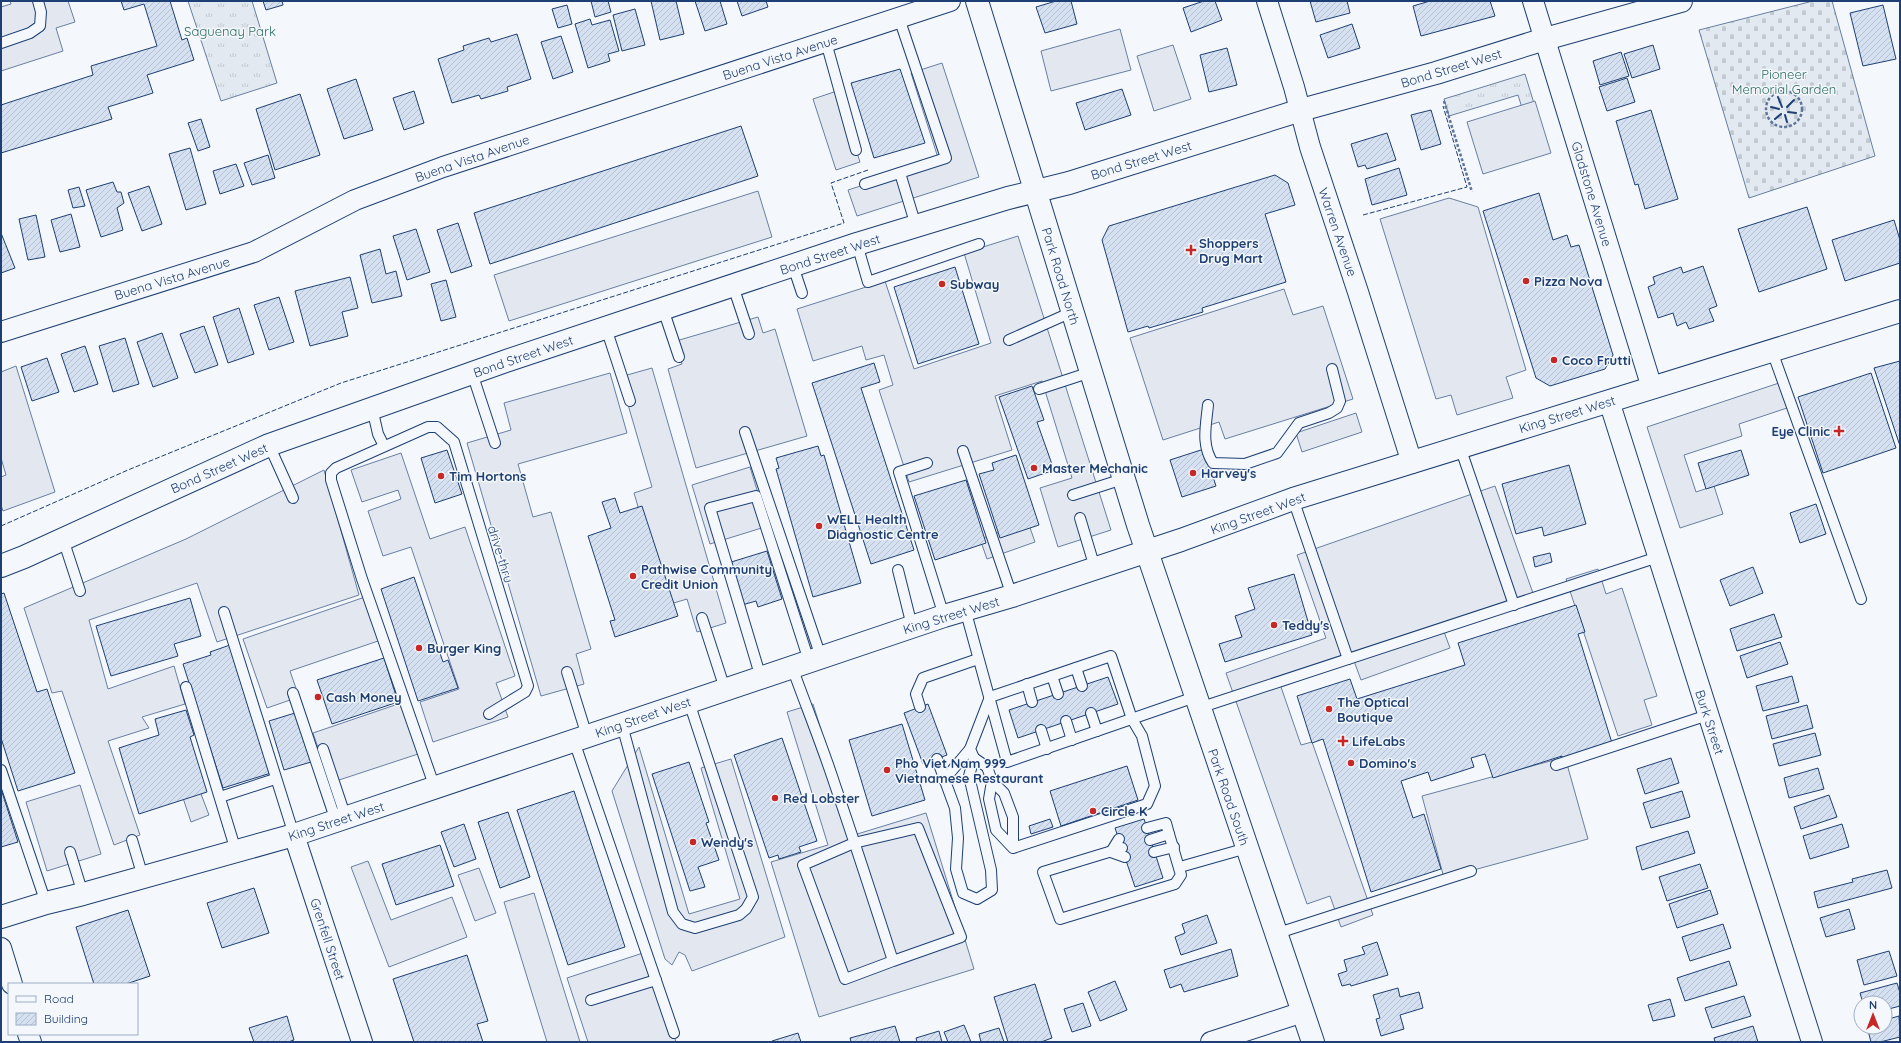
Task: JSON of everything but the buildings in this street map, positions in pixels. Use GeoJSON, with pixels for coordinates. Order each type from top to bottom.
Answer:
{"type":"FeatureCollection","features":[{"type":"Feature","properties":{"kind":"main road","name":"Park Road North"},"geometry":{"type":"LineString","coordinates":[[977,1],[1123,479],[1147,551]]}},
{"type":"Feature","properties":{"kind":"main road","name":"Bond Street West"},"geometry":{"type":"LineString","coordinates":[[1,566],[269,445],[472,373],[857,244],[1008,198],[1069,183],[1301,110],[1436,73],[1545,39],[1681,1]]}},
{"type":"Feature","properties":{"kind":"main road","name":"King Street West"},"geometry":{"type":"LineString","coordinates":[[1,917],[46,903],[143,878],[294,835],[912,626],[1012,596],[1147,551],[1293,499],[1900,311]]}},
{"type":"Feature","properties":{"kind":"main road","name":"Park Road South"},"geometry":{"type":"LineString","coordinates":[[1147,551],[1313,1042]]}},
{"type":"Feature","properties":{"kind":"street","name":"Buena Vista Avenue"},"geometry":{"type":"LineString","coordinates":[[1,332],[254,252],[355,200],[443,167],[950,1]]}},
{"type":"Feature","properties":{"kind":"street","name":"Warren Avenue"},"geometry":{"type":"LineString","coordinates":[[1267,1],[1301,110],[1310,147],[1412,463]]}},
{"type":"Feature","properties":{"kind":"street","name":"Gladstone Avenue"},"geometry":{"type":"LineString","coordinates":[[1533,1],[1652,388]]}},
{"type":"Feature","properties":{"kind":"street","name":"Burk Street"},"geometry":{"type":"LineString","coordinates":[[1609,401],[1812,1042]]}},
{"type":"Feature","properties":{"kind":"street","name":"Grenfell Street"},"geometry":{"type":"LineString","coordinates":[[294,835],[362,1042]]}},
{"type":"Feature","properties":{"kind":"street"},"geometry":{"type":"LineString","coordinates":[[1,948],[12,983]]}},
{"type":"Feature","properties":{"kind":"street"},"geometry":{"type":"LineString","coordinates":[[1211,1042],[1303,1012]]}},
{"type":"Feature","properties":{"kind":"lane"},"geometry":{"type":"LineString","coordinates":[[1,43],[30,33],[40,26],[41,12],[38,1]]}},
{"type":"Feature","properties":{"kind":"lane"},"geometry":{"type":"LineString","coordinates":[[865,184],[946,158],[899,18]]}},
{"type":"Feature","properties":{"kind":"lane"},"geometry":{"type":"LineString","coordinates":[[826,42],[856,150]]}},
{"type":"Feature","properties":{"kind":"lane"},"geometry":{"type":"LineString","coordinates":[[900,173],[916,226]]}},
{"type":"Feature","properties":{"kind":"lane"},"geometry":{"type":"LineString","coordinates":[[857,244],[868,282],[979,244]]}},
{"type":"Feature","properties":{"kind":"lane"},"geometry":{"type":"LineString","coordinates":[[793,266],[802,293]]}},
{"type":"Feature","properties":{"kind":"lane"},"geometry":{"type":"LineString","coordinates":[[733,286],[749,334]]}},
{"type":"Feature","properties":{"kind":"lane"},"geometry":{"type":"LineString","coordinates":[[663,309],[679,357]]}},
{"type":"Feature","properties":{"kind":"lane"},"geometry":{"type":"LineString","coordinates":[[1009,340],[1072,312]]}},
{"type":"Feature","properties":{"kind":"lane"},"geometry":{"type":"LineString","coordinates":[[606,328],[630,401]]}},
{"type":"Feature","properties":{"kind":"lane"},"geometry":{"type":"LineString","coordinates":[[1772,351],[1862,599]]}},
{"type":"Feature","properties":{"kind":"lane"},"geometry":{"type":"LineString","coordinates":[[1208,405],[1204,440],[1207,453],[1213,463],[1245,464],[1277,452],[1299,423],[1329,413],[1337,408],[1340,401],[1332,369]]}},
{"type":"Feature","properties":{"kind":"lane"},"geometry":{"type":"LineString","coordinates":[[1039,389],[1091,372]]}},
{"type":"Feature","properties":{"kind":"lane"},"geometry":{"type":"LineString","coordinates":[[472,373],[494,443]]}},
{"type":"Feature","properties":{"kind":"lane"},"geometry":{"type":"LineString","coordinates":[[372,408],[378,434],[384,446],[336,468],[331,473],[331,480],[362,579],[435,788]]}},
{"type":"Feature","properties":{"kind":"lane","name":"drive-thru"},"geometry":{"type":"LineString","coordinates":[[384,446],[428,427],[437,427],[454,442],[528,686],[525,692],[489,714]]}},
{"type":"Feature","properties":{"kind":"lane"},"geometry":{"type":"LineString","coordinates":[[745,432],[807,662],[835,783],[893,961]]}},
{"type":"Feature","properties":{"kind":"lane"},"geometry":{"type":"LineString","coordinates":[[269,445],[293,498]]}},
{"type":"Feature","properties":{"kind":"lane"},"geometry":{"type":"LineString","coordinates":[[1460,447],[1514,605]]}},
{"type":"Feature","properties":{"kind":"lane"},"geometry":{"type":"LineString","coordinates":[[963,451],[1012,596]]}},
{"type":"Feature","properties":{"kind":"lane"},"geometry":{"type":"LineString","coordinates":[[927,463],[898,472],[944,616]]}},
{"type":"Feature","properties":{"kind":"lane"},"geometry":{"type":"LineString","coordinates":[[1073,495],[1123,479]]}},
{"type":"Feature","properties":{"kind":"lane"},"geometry":{"type":"LineString","coordinates":[[761,678],[710,508],[756,496],[807,662]]}},
{"type":"Feature","properties":{"kind":"lane"},"geometry":{"type":"LineString","coordinates":[[1293,499],[1348,659]]}},
{"type":"Feature","properties":{"kind":"lane"},"geometry":{"type":"LineString","coordinates":[[1080,518],[1095,568]]}},
{"type":"Feature","properties":{"kind":"lane"},"geometry":{"type":"LineString","coordinates":[[63,539],[80,591]]}},
{"type":"Feature","properties":{"kind":"lane"},"geometry":{"type":"LineString","coordinates":[[965,609],[1007,762],[1132,719],[1348,659],[1658,558]]}},
{"type":"Feature","properties":{"kind":"lane"},"geometry":{"type":"LineString","coordinates":[[898,570],[912,626]]}},
{"type":"Feature","properties":{"kind":"lane"},"geometry":{"type":"LineString","coordinates":[[224,612],[294,835]]}},
{"type":"Feature","properties":{"kind":"lane"},"geometry":{"type":"LineString","coordinates":[[702,618],[725,689]]}},
{"type":"Feature","properties":{"kind":"lane"},"geometry":{"type":"LineString","coordinates":[[990,697],[1110,656],[1132,719],[1142,736],[1155,786],[1147,804],[1013,848]]}},
{"type":"Feature","properties":{"kind":"lane"},"geometry":{"type":"LineString","coordinates":[[920,707],[916,694],[923,678],[978,659]]}},
{"type":"Feature","properties":{"kind":"lane"},"geometry":{"type":"LineString","coordinates":[[1076,668],[1082,686]]}},
{"type":"Feature","properties":{"kind":"lane"},"geometry":{"type":"LineString","coordinates":[[567,672],[581,738],[656,980],[674,1033]]}},
{"type":"Feature","properties":{"kind":"lane"},"geometry":{"type":"LineString","coordinates":[[1052,676],[1058,694]]}},
{"type":"Feature","properties":{"kind":"lane"},"geometry":{"type":"LineString","coordinates":[[1027,684],[1032,702]]}},
{"type":"Feature","properties":{"kind":"lane"},"geometry":{"type":"LineString","coordinates":[[186,687],[236,851]]}},
{"type":"Feature","properties":{"kind":"lane"},"geometry":{"type":"LineString","coordinates":[[293,693],[341,820]]}},
{"type":"Feature","properties":{"kind":"lane"},"geometry":{"type":"LineString","coordinates":[[937,759],[955,808],[958,838],[956,869],[961,887],[963,893],[977,899],[992,890],[991,870],[969,776],[972,753],[990,697]]}},
{"type":"Feature","properties":{"kind":"lane"},"geometry":{"type":"LineString","coordinates":[[622,725],[673,912],[682,924],[695,928],[739,915],[746,910],[753,897],[689,702]]}},
{"type":"Feature","properties":{"kind":"lane"},"geometry":{"type":"LineString","coordinates":[[1090,713],[1097,731]]}},
{"type":"Feature","properties":{"kind":"lane"},"geometry":{"type":"LineString","coordinates":[[1556,764],[1708,715]]}},
{"type":"Feature","properties":{"kind":"lane"},"geometry":{"type":"LineString","coordinates":[[1066,721],[1072,740]]}},
{"type":"Feature","properties":{"kind":"lane"},"geometry":{"type":"LineString","coordinates":[[1041,730],[1048,748]]}},
{"type":"Feature","properties":{"kind":"lane"},"geometry":{"type":"LineString","coordinates":[[323,749],[341,820]]}},
{"type":"Feature","properties":{"kind":"lane"},"geometry":{"type":"LineString","coordinates":[[944,780],[972,753]]}},
{"type":"Feature","properties":{"kind":"lane"},"geometry":{"type":"LineString","coordinates":[[972,753],[987,767],[992,781],[1004,793],[1012,817],[1013,848]]}},
{"type":"Feature","properties":{"kind":"lane"},"geometry":{"type":"LineString","coordinates":[[1,770],[46,903]]}},
{"type":"Feature","properties":{"kind":"lane"},"geometry":{"type":"LineString","coordinates":[[220,797],[276,779]]}},
{"type":"Feature","properties":{"kind":"lane"},"geometry":{"type":"LineString","coordinates":[[992,781],[989,799],[996,830],[1013,848]]}},
{"type":"Feature","properties":{"kind":"lane"},"geometry":{"type":"LineString","coordinates":[[1122,848],[1043,872],[1060,919],[1175,884],[1181,875],[1180,867],[1166,823],[1147,828]]}},
{"type":"Feature","properties":{"kind":"lane"},"geometry":{"type":"LineString","coordinates":[[918,828],[961,937],[893,961],[845,979],[803,865],[854,843],[918,828]]}},
{"type":"Feature","properties":{"kind":"lane"},"geometry":{"type":"LineString","coordinates":[[1150,840],[1169,834]]}},
{"type":"Feature","properties":{"kind":"lane"},"geometry":{"type":"LineString","coordinates":[[132,840],[143,878]]}},
{"type":"Feature","properties":{"kind":"lane"},"geometry":{"type":"LineString","coordinates":[[1154,852],[1174,847]]}},
{"type":"Feature","properties":{"kind":"lane"},"geometry":{"type":"LineString","coordinates":[[1180,867],[1247,848]]}},
{"type":"Feature","properties":{"kind":"lane"},"geometry":{"type":"LineString","coordinates":[[70,852],[84,894]]}},
{"type":"Feature","properties":{"kind":"lane"},"geometry":{"type":"LineString","coordinates":[[1276,934],[1471,871]]}},
{"type":"Feature","properties":{"kind":"lane"},"geometry":{"type":"LineString","coordinates":[[592,1000],[656,980]]}},
{"type":"Feature","properties":{"kind":"path"},"geometry":{"type":"LineString","coordinates":[[1788,91],[1797,97],[1800,102],[1801,113],[1795,123],[1791,126],[1778,126],[1768,118],[1766,107],[1772,96],[1777,92],[1788,91]]}},
{"type":"Feature","properties":{"kind":"path"},"geometry":{"type":"LineString","coordinates":[[1444,100],[1472,192]]}},
{"type":"Feature","properties":{"kind":"green space","name":"Saguenay Park"},"geometry":{"type":"Polygon","coordinates":[[[188,1],[252,1],[277,83],[221,101],[188,1]]]}},
{"type":"Feature","properties":{"kind":"green space","name":"Pioneer Memorial Garden"},"geometry":{"type":"Polygon","coordinates":[[[1813,1],[1832,1],[1875,156],[1749,198],[1699,30],[1813,1]]]}},
{"type":"Feature","properties":{"kind":"green space"},"geometry":{"type":"Polygon","coordinates":[[[1525,74],[1544,136],[1533,143],[1518,95],[1449,116],[1444,99],[1525,74]]]}},
{"type":"Feature","properties":{"kind":"shaded area"},"geometry":{"type":"Polygon","coordinates":[[[10,1],[68,1],[75,22],[56,28],[63,51],[1,71],[1,7],[11,4],[10,1]]]}},
{"type":"Feature","properties":{"kind":"shaded area"},"geometry":{"type":"Polygon","coordinates":[[[1120,29],[1131,70],[1051,91],[1041,51],[1120,29]]]}},
{"type":"Feature","properties":{"kind":"shaded area"},"geometry":{"type":"Polygon","coordinates":[[[1173,45],[1191,99],[1154,111],[1137,56],[1173,45]]]}},
{"type":"Feature","properties":{"kind":"shaded area"},"geometry":{"type":"Polygon","coordinates":[[[942,63],[979,177],[857,216],[848,190],[939,161],[911,73],[942,63]]]}},
{"type":"Feature","properties":{"kind":"shaded area"},"geometry":{"type":"Polygon","coordinates":[[[837,91],[860,162],[836,170],[813,99],[837,91]]]}},
{"type":"Feature","properties":{"kind":"shaded area"},"geometry":{"type":"Polygon","coordinates":[[[1535,101],[1551,153],[1483,174],[1467,122],[1535,101]]]}},
{"type":"Feature","properties":{"kind":"shaded area"},"geometry":{"type":"Polygon","coordinates":[[[758,191],[772,237],[509,321],[494,275],[758,191]]]}},
{"type":"Feature","properties":{"kind":"shaded area"},"geometry":{"type":"Polygon","coordinates":[[[1449,198],[1478,207],[1526,370],[1506,377],[1513,398],[1457,415],[1451,395],[1436,399],[1380,219],[1449,198]]]}},
{"type":"Feature","properties":{"kind":"shaded area"},"geometry":{"type":"Polygon","coordinates":[[[1018,236],[1111,530],[1058,547],[1040,488],[1072,478],[1042,381],[995,396],[1012,450],[909,482],[879,390],[893,385],[884,355],[866,360],[862,346],[813,361],[797,309],[885,281],[914,369],[991,343],[964,253],[1018,236]]]}},
{"type":"Feature","properties":{"kind":"shaded area"},"geometry":{"type":"Polygon","coordinates":[[[1284,289],[1293,315],[1323,306],[1353,399],[1225,439],[1219,422],[1163,440],[1130,338],[1284,289]]]}},
{"type":"Feature","properties":{"kind":"shaded area"},"geometry":{"type":"Polygon","coordinates":[[[758,317],[763,333],[775,329],[807,436],[696,468],[668,369],[682,364],[676,341],[758,317]]]}},
{"type":"Feature","properties":{"kind":"shaded area"},"geometry":{"type":"Polygon","coordinates":[[[16,366],[55,492],[3,511],[1,505],[1,477],[6,475],[1,458],[1,372],[16,366]]]}},
{"type":"Feature","properties":{"kind":"shaded area"},"geometry":{"type":"Polygon","coordinates":[[[652,368],[726,623],[697,632],[687,599],[667,605],[634,493],[652,487],[620,377],[652,368]]]}},
{"type":"Feature","properties":{"kind":"shaded area"},"geometry":{"type":"Polygon","coordinates":[[[610,373],[627,433],[518,464],[533,517],[551,512],[591,649],[576,654],[584,684],[541,696],[467,443],[511,430],[504,403],[610,373]]]}},
{"type":"Feature","properties":{"kind":"shaded area"},"geometry":{"type":"Polygon","coordinates":[[[1779,383],[1787,408],[1739,424],[1742,436],[1684,455],[1696,492],[1714,486],[1723,514],[1680,528],[1647,427],[1779,383]]]}},
{"type":"Feature","properties":{"kind":"shaded area"},"geometry":{"type":"Polygon","coordinates":[[[1356,413],[1362,432],[1302,452],[1296,433],[1356,413]]]}},
{"type":"Feature","properties":{"kind":"shaded area"},"geometry":{"type":"Polygon","coordinates":[[[401,453],[430,539],[465,527],[515,676],[496,683],[508,717],[433,742],[420,702],[459,689],[411,547],[383,556],[368,511],[401,499],[398,490],[362,502],[351,470],[401,453]]]}},
{"type":"Feature","properties":{"kind":"shaded area"},"geometry":{"type":"Polygon","coordinates":[[[750,467],[768,526],[710,544],[692,485],[750,467]]]}},
{"type":"Feature","properties":{"kind":"shaded area"},"geometry":{"type":"Polygon","coordinates":[[[324,470],[359,595],[217,642],[197,583],[89,620],[108,689],[174,666],[185,704],[142,717],[149,728],[108,741],[140,835],[114,845],[62,691],[52,693],[24,608],[186,539],[324,470]]]}},
{"type":"Feature","properties":{"kind":"shaded area"},"geometry":{"type":"Polygon","coordinates":[[[1495,486],[1534,596],[1443,629],[1450,648],[1361,680],[1354,661],[1281,687],[1301,745],[1312,742],[1373,915],[1341,927],[1330,896],[1307,904],[1226,673],[1326,638],[1297,555],[1495,486]]]}},
{"type":"Feature","properties":{"kind":"shaded area"},"geometry":{"type":"Polygon","coordinates":[[[1028,522],[1035,542],[987,559],[980,539],[1028,522]]]}},
{"type":"Feature","properties":{"kind":"shaded area"},"geometry":{"type":"Polygon","coordinates":[[[1598,569],[1606,594],[1622,588],[1657,696],[1644,700],[1652,725],[1618,736],[1566,579],[1598,569]]]}},
{"type":"Feature","properties":{"kind":"shaded area"},"geometry":{"type":"Polygon","coordinates":[[[365,597],[381,640],[290,671],[299,697],[267,708],[243,639],[365,597]]]}},
{"type":"Feature","properties":{"kind":"shaded area"},"geometry":{"type":"Polygon","coordinates":[[[401,703],[418,754],[330,783],[313,733],[401,703]]]}},
{"type":"Feature","properties":{"kind":"shaded area"},"geometry":{"type":"Polygon","coordinates":[[[813,704],[854,835],[926,813],[974,969],[819,1017],[771,862],[828,845],[787,712],[813,704]]]}},
{"type":"Feature","properties":{"kind":"shaded area"},"geometry":{"type":"Polygon","coordinates":[[[639,747],[689,914],[740,899],[701,768],[731,759],[785,937],[692,971],[685,955],[679,952],[672,965],[665,959],[612,791],[639,747]]]}},
{"type":"Feature","properties":{"kind":"shaded area"},"geometry":{"type":"Polygon","coordinates":[[[1565,757],[1588,839],[1444,878],[1422,796],[1565,757]]]}},
{"type":"Feature","properties":{"kind":"shaded area"},"geometry":{"type":"Polygon","coordinates":[[[80,785],[101,854],[47,871],[26,802],[80,785]]]}},
{"type":"Feature","properties":{"kind":"shaded area"},"geometry":{"type":"Polygon","coordinates":[[[198,786],[209,815],[191,822],[181,792],[198,786]]]}},
{"type":"Feature","properties":{"kind":"shaded area"},"geometry":{"type":"Polygon","coordinates":[[[368,861],[391,920],[452,897],[467,937],[389,967],[351,867],[368,861]]]}},
{"type":"Feature","properties":{"kind":"shaded area"},"geometry":{"type":"Polygon","coordinates":[[[479,868],[496,913],[475,921],[458,875],[479,868]]]}},
{"type":"Feature","properties":{"kind":"shaded area"},"geometry":{"type":"Polygon","coordinates":[[[534,893],[580,1042],[547,1042],[504,902],[534,893]]]}},
{"type":"Feature","properties":{"kind":"shaded area"},"geometry":{"type":"Polygon","coordinates":[[[646,952],[676,1042],[588,1042],[567,978],[646,952]]]}},
{"type":"Feature","properties":{"kind":"fence"},"geometry":{"type":"LineString","coordinates":[[1363,215],[1467,187],[1443,106]]}},
{"type":"Feature","properties":{"kind":"fence"},"geometry":{"type":"LineString","coordinates":[[1,526],[128,470],[341,383],[844,223],[831,183],[868,170]]}},
{"type":"Feature","properties":{"kind":"wall"},"geometry":{"type":"LineString","coordinates":[[1778,97],[1782,107]]}},
{"type":"Feature","properties":{"kind":"wall"},"geometry":{"type":"LineString","coordinates":[[1787,107],[1794,100]]}},
{"type":"Feature","properties":{"kind":"wall"},"geometry":{"type":"LineString","coordinates":[[1771,107],[1779,109]]}},
{"type":"Feature","properties":{"kind":"wall"},"geometry":{"type":"LineString","coordinates":[[1788,112],[1796,113]]}},
{"type":"Feature","properties":{"kind":"wall"},"geometry":{"type":"LineString","coordinates":[[1775,119],[1781,114]]}},
{"type":"Feature","properties":{"kind":"wall"},"geometry":{"type":"LineString","coordinates":[[1785,115],[1787,122]]}},
{"type":"Feature","properties":{"kind":"place","name":"Shoppers Drug Mart"},"geometry":{"type":"Point","coordinates":[1191,250]}},
{"type":"Feature","properties":{"kind":"place","name":"Pizza Nova"},"geometry":{"type":"Point","coordinates":[1526,281]}},
{"type":"Feature","properties":{"kind":"place","name":"Subway"},"geometry":{"type":"Point","coordinates":[942,284]}},
{"type":"Feature","properties":{"kind":"place","name":"Coco Frutti"},"geometry":{"type":"Point","coordinates":[1554,360]}},
{"type":"Feature","properties":{"kind":"place","name":"Eye Clinic"},"geometry":{"type":"Point","coordinates":[1839,431]}},
{"type":"Feature","properties":{"kind":"place","name":"Master Mechanic"},"geometry":{"type":"Point","coordinates":[1034,468]}},
{"type":"Feature","properties":{"kind":"place","name":"Harvey's"},"geometry":{"type":"Point","coordinates":[1193,473]}},
{"type":"Feature","properties":{"kind":"place","name":"Tim Hortons"},"geometry":{"type":"Point","coordinates":[441,476]}},
{"type":"Feature","properties":{"kind":"place","name":"WELL Health Diagnostic Centre"},"geometry":{"type":"Point","coordinates":[819,526]}},
{"type":"Feature","properties":{"kind":"place","name":"Pathwise Community Credit Union"},"geometry":{"type":"Point","coordinates":[633,576]}},
{"type":"Feature","properties":{"kind":"place","name":"Teddy's"},"geometry":{"type":"Point","coordinates":[1274,625]}},
{"type":"Feature","properties":{"kind":"place","name":"Burger King"},"geometry":{"type":"Point","coordinates":[419,648]}},
{"type":"Feature","properties":{"kind":"place","name":"Cash Money"},"geometry":{"type":"Point","coordinates":[318,697]}},
{"type":"Feature","properties":{"kind":"place","name":"The Optical Boutique"},"geometry":{"type":"Point","coordinates":[1329,709]}},
{"type":"Feature","properties":{"kind":"place","name":"LifeLabs"},"geometry":{"type":"Point","coordinates":[1343,741]}},
{"type":"Feature","properties":{"kind":"place","name":"Domino's"},"geometry":{"type":"Point","coordinates":[1351,763]}},
{"type":"Feature","properties":{"kind":"place","name":"Pho Viet Nam 999 Vietnamese Restaurant"},"geometry":{"type":"Point","coordinates":[887,770]}},
{"type":"Feature","properties":{"kind":"place","name":"Red Lobster"},"geometry":{"type":"Point","coordinates":[775,798]}},
{"type":"Feature","properties":{"kind":"place","name":"Circle K"},"geometry":{"type":"Point","coordinates":[1093,811]}},
{"type":"Feature","properties":{"kind":"place","name":"Wendy's"},"geometry":{"type":"Point","coordinates":[693,842]}}]}
